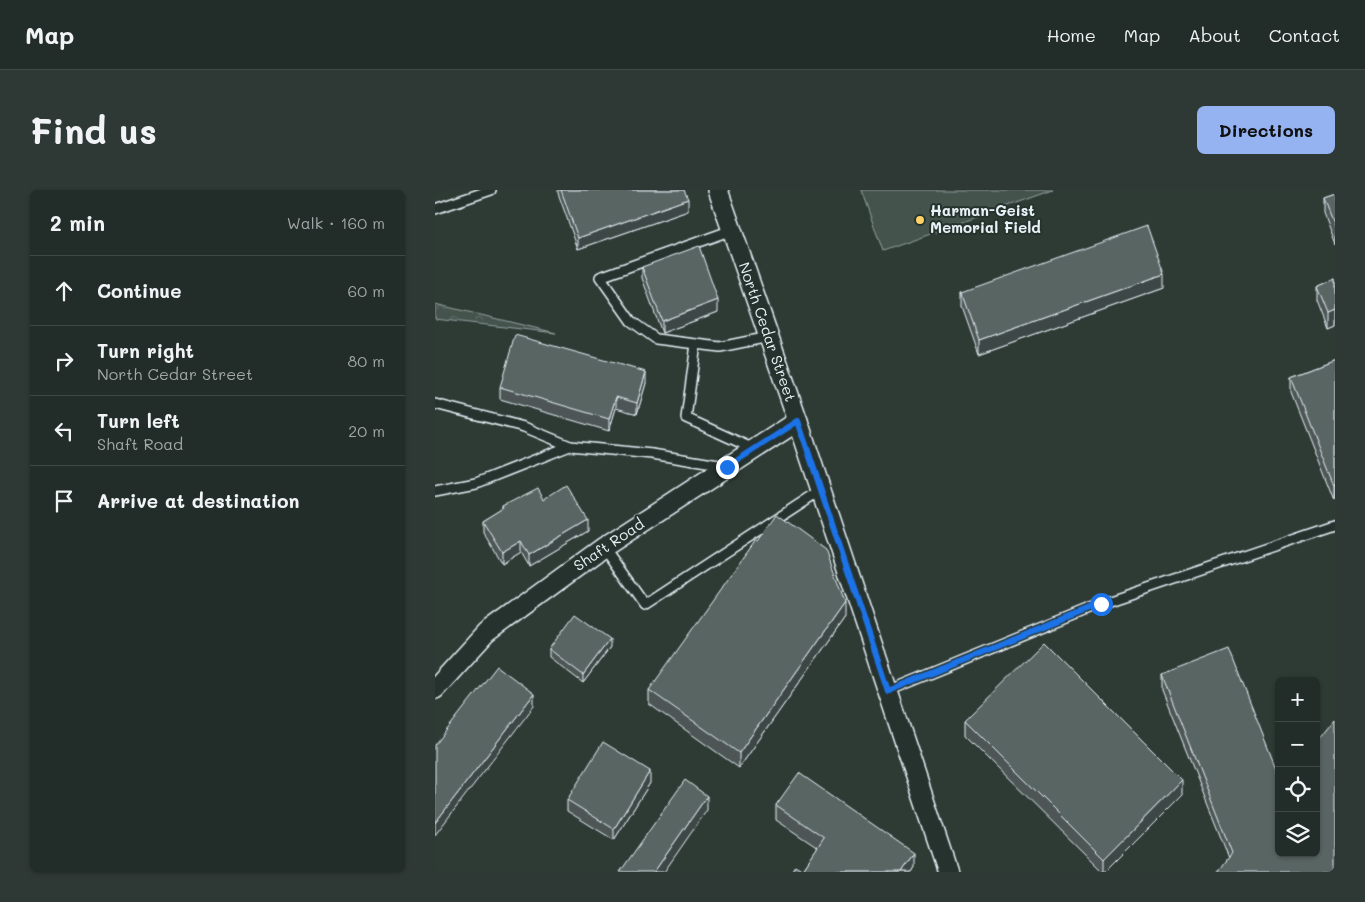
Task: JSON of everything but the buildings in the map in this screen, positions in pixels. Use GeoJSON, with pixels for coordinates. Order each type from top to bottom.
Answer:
{"type":"FeatureCollection","features":[{"type":"Feature","properties":{"kind":"street","name":"North Cedar Street"},"geometry":{"type":"LineString","coordinates":[[718,190],[798,421],[948,872]]}},
{"type":"Feature","properties":{"kind":"street","name":"Shaft Road"},"geometry":{"type":"LineString","coordinates":[[435,689],[486,633],[604,547],[798,421]]}},
{"type":"Feature","properties":{"kind":"lane"},"geometry":{"type":"LineString","coordinates":[[435,209],[491,190]]}},
{"type":"Feature","properties":{"kind":"lane"},"geometry":{"type":"LineString","coordinates":[[732,230],[600,277],[631,321],[656,339],[720,347],[769,337]]}},
{"type":"Feature","properties":{"kind":"lane"},"geometry":{"type":"LineString","coordinates":[[696,344],[686,418],[755,449]]}},
{"type":"Feature","properties":{"kind":"lane"},"geometry":{"type":"LineString","coordinates":[[435,404],[524,427],[570,446],[652,454],[727,467]]}},
{"type":"Feature","properties":{"kind":"lane"},"geometry":{"type":"LineString","coordinates":[[435,491],[476,483],[570,446]]}},
{"type":"Feature","properties":{"kind":"lane"},"geometry":{"type":"LineString","coordinates":[[604,547],[645,604],[821,490]]}},
{"type":"Feature","properties":{"kind":"lane"},"geometry":{"type":"LineString","coordinates":[[888,691],[1101,604],[1335,525]]}},
{"type":"Feature","properties":{"kind":"green space","name":"Harman-Geist Memorial Field"},"geometry":{"type":"Polygon","coordinates":[[[861,190],[1053,190],[883,251],[861,190]]]}},
{"type":"Feature","properties":{"kind":"green space"},"geometry":{"type":"Polygon","coordinates":[[[435,304],[556,333],[435,319],[435,304]]]}},
{"type":"Feature","properties":{"kind":"place","name":"Harman-Geist Memorial Field"},"geometry":{"type":"Point","coordinates":[920,220]}},
{"type":"Feature","properties":{"kind":"route"},"geometry":{"type":"LineString","coordinates":[[727,467],[798,421],[888,691],[1101,604]]}}]}
